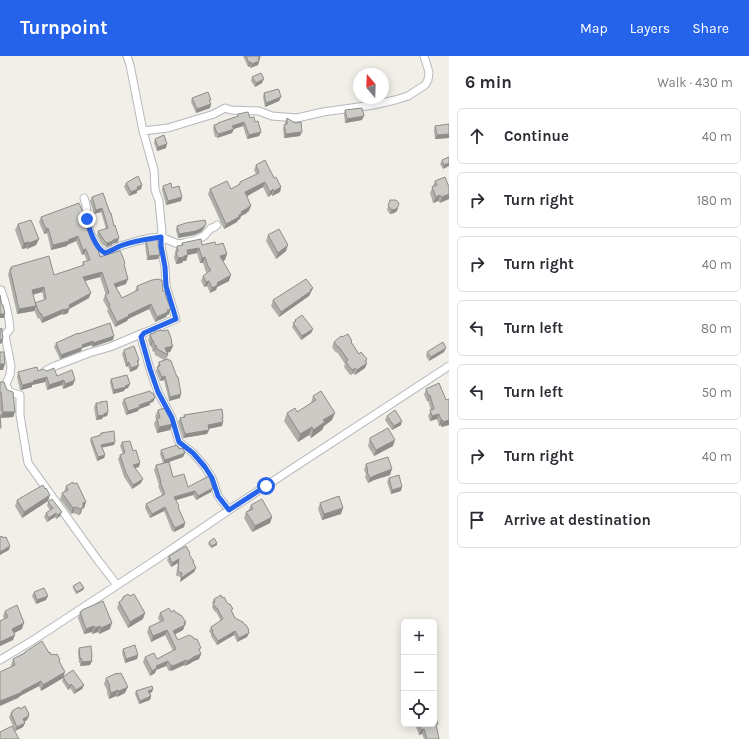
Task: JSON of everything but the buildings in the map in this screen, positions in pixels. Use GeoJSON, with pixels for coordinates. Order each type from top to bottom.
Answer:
{"type":"FeatureCollection","features":[{"type":"Feature","properties":{"kind":"street"},"geometry":{"type":"LineString","coordinates":[[44,372],[55,366],[110,347],[176,319],[166,286],[165,267],[161,246],[162,232],[159,201],[155,190],[154,170],[143,131],[127,56]]}},
{"type":"Feature","properties":{"kind":"street"},"geometry":{"type":"LineString","coordinates":[[143,131],[168,128],[214,114],[225,108],[231,110],[259,111],[272,116],[297,118],[323,112],[373,105],[395,100],[408,96],[426,85],[429,72],[424,56]]}},
{"type":"Feature","properties":{"kind":"street"},"geometry":{"type":"LineString","coordinates":[[84,198],[88,210],[88,228],[101,251],[105,253],[120,246],[137,241],[161,237],[178,244],[184,243],[204,236],[211,228],[217,225]]}},
{"type":"Feature","properties":{"kind":"street"},"geometry":{"type":"LineString","coordinates":[[0,290],[4,298],[10,329],[5,335],[11,366],[10,375],[6,384],[9,392],[20,395],[20,415],[28,463],[97,559],[118,585]]}},
{"type":"Feature","properties":{"kind":"street"},"geometry":{"type":"LineString","coordinates":[[144,333],[141,337],[150,369],[158,392],[172,418],[179,442],[193,453],[205,467],[212,478],[218,496],[229,510]]}},
{"type":"Feature","properties":{"kind":"street"},"geometry":{"type":"LineString","coordinates":[[0,660],[157,560],[229,510],[449,366]]}},
{"type":"Feature","properties":{"kind":"route"},"geometry":{"type":"LineString","coordinates":[[87,219],[88,228],[95,242],[101,251],[105,253],[120,246],[137,241],[161,237],[166,286],[176,319],[144,333],[141,337],[158,392],[172,418],[179,442],[193,453],[205,467],[212,478],[218,496],[229,510],[266,486]]}}]}
